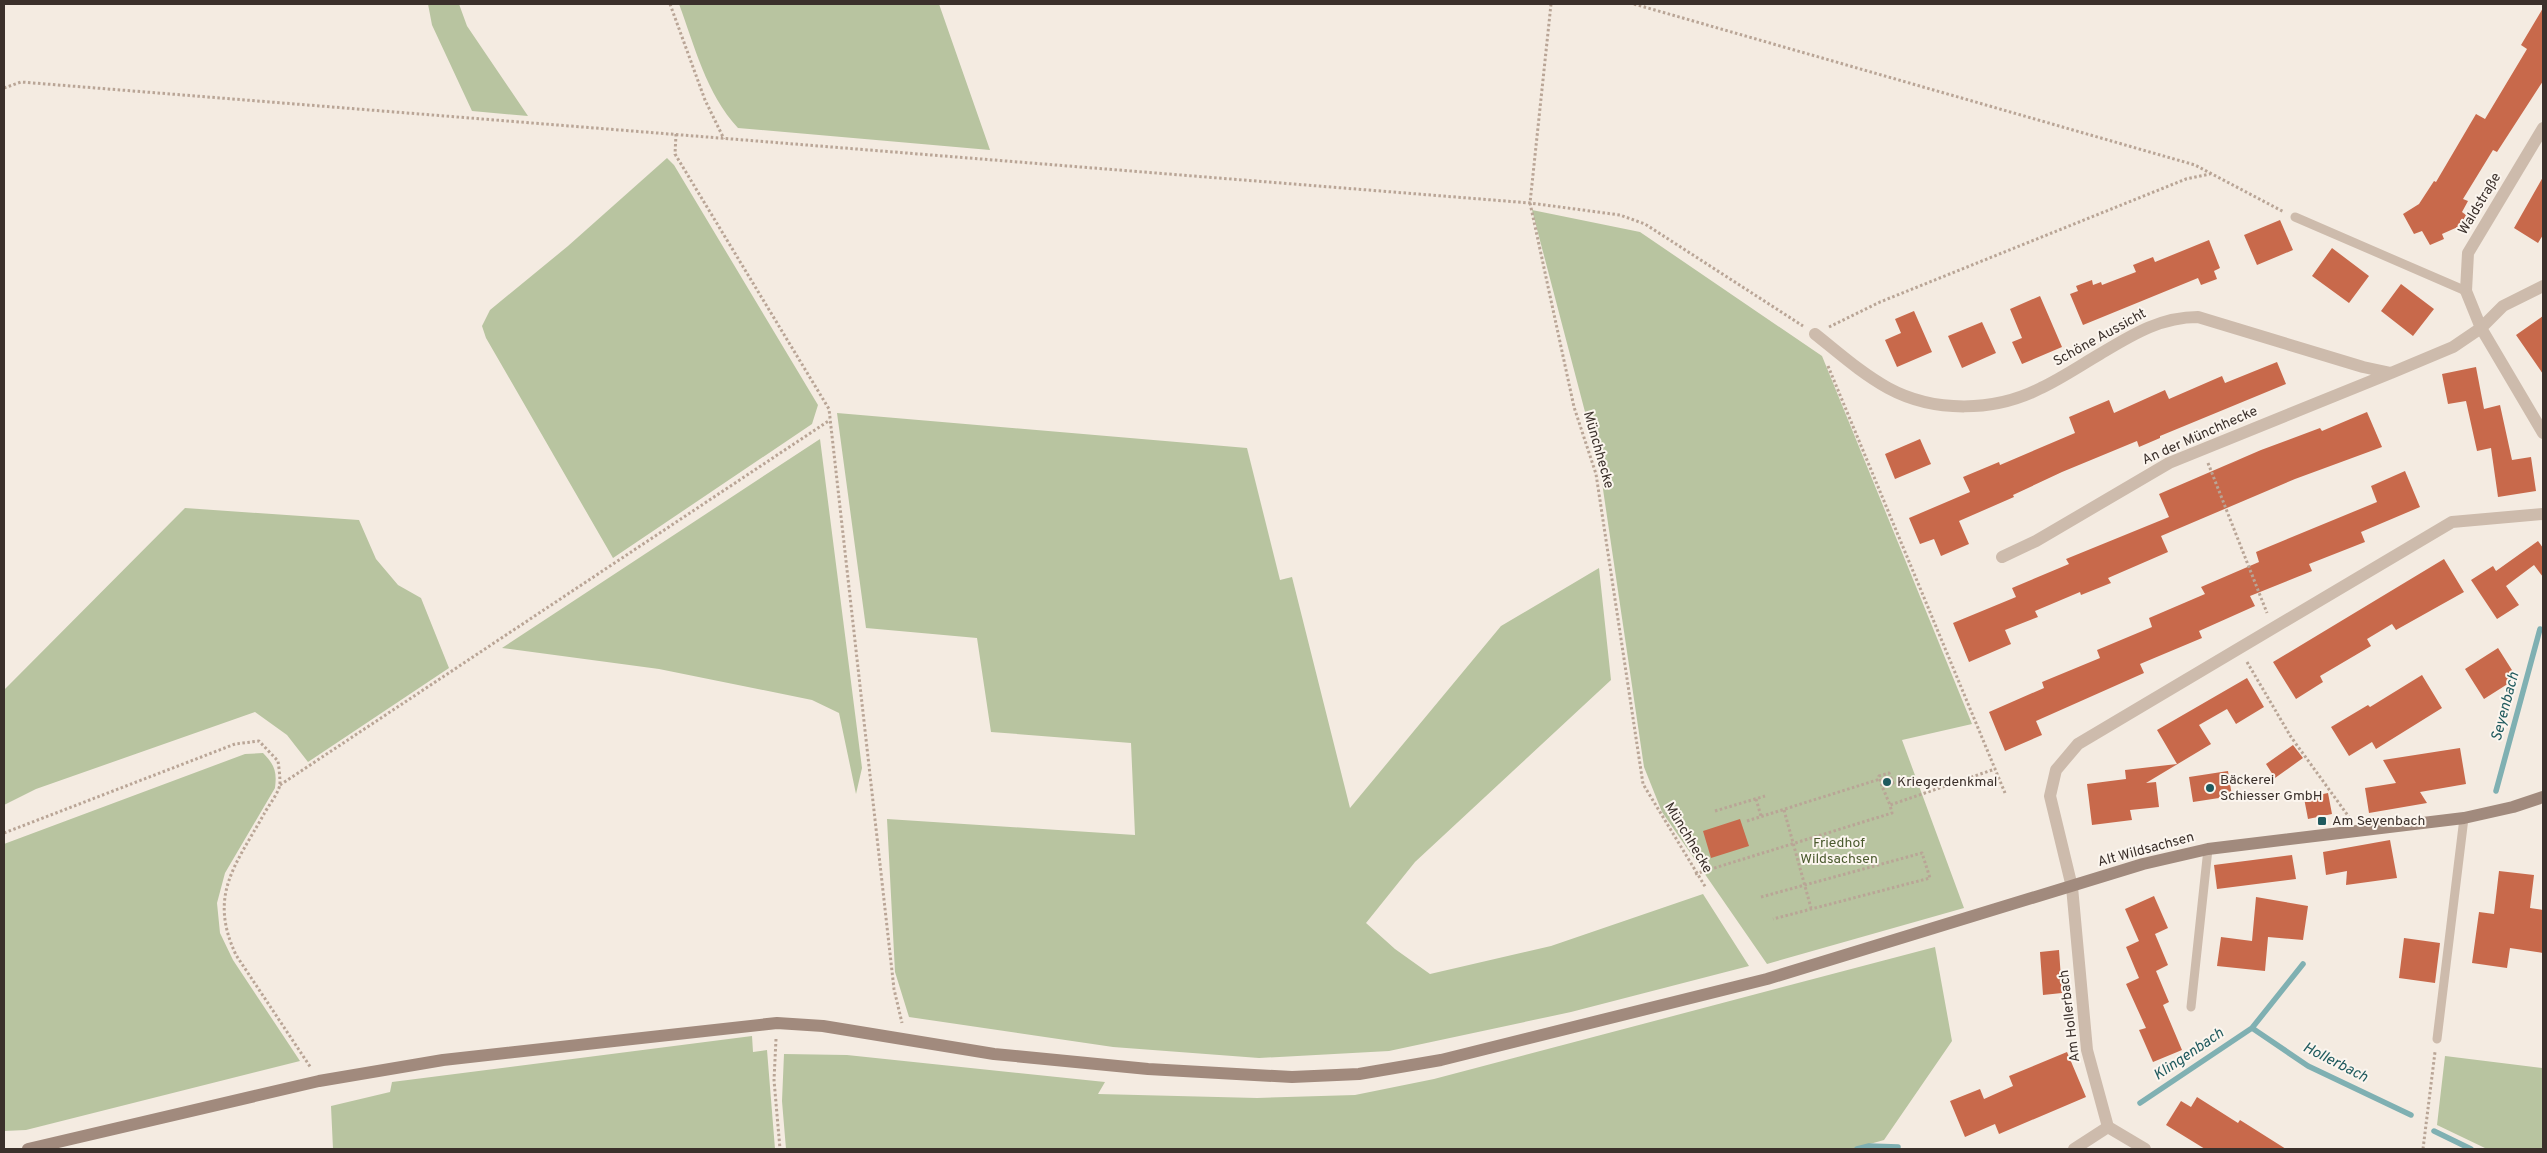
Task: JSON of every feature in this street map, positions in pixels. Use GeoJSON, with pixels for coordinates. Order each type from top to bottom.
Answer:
{"type":"FeatureCollection","features":[{"type":"Feature","properties":{"kind":"main road","name":"Alt Wildsachsen"},"geometry":{"type":"LineString","coordinates":[[28,1149],[319,1081],[443,1060],[777,1023],[823,1026],[994,1054],[1148,1069],[1292,1077],[1359,1074],[1441,1060],[1767,978],[2143,864],[2208,849],[2464,818],[2513,808],[2543,797]]}},
{"type":"Feature","properties":{"kind":"street","name":"Waldstraße"},"geometry":{"type":"LineString","coordinates":[[2543,128],[2468,253],[2466,291],[2481,328],[2543,433]]}},
{"type":"Feature","properties":{"kind":"street"},"geometry":{"type":"LineString","coordinates":[[2391,373],[2453,347],[2481,328],[2504,306],[2543,286]]}},
{"type":"Feature","properties":{"kind":"street","name":"Schöne Aussicht"},"geometry":{"type":"LineString","coordinates":[[1815,334],[1863,373],[1889,389],[1912,398],[1941,405],[1965,406],[2016,398],[2041,388],[2144,328],[2179,317],[2198,318],[2363,367],[2391,373]]}},
{"type":"Feature","properties":{"kind":"street","name":"An der Münchhecke"},"geometry":{"type":"LineString","coordinates":[[2002,556],[2036,541],[2143,477],[2203,449],[2391,373]]}},
{"type":"Feature","properties":{"kind":"street"},"geometry":{"type":"LineString","coordinates":[[2072,887],[2050,796],[2056,770],[2078,744],[2452,522],[2543,514]]}},
{"type":"Feature","properties":{"kind":"street","name":"Am Hollerbach"},"geometry":{"type":"LineString","coordinates":[[2072,887],[2087,1050],[2108,1127]]}},
{"type":"Feature","properties":{"kind":"street"},"geometry":{"type":"LineString","coordinates":[[2074,1149],[2108,1127],[2145,1149]]}},
{"type":"Feature","properties":{"kind":"lane"},"geometry":{"type":"LineString","coordinates":[[2295,217],[2466,291]]}},
{"type":"Feature","properties":{"kind":"lane"},"geometry":{"type":"LineString","coordinates":[[2437,1039],[2464,818]]}},
{"type":"Feature","properties":{"kind":"lane"},"geometry":{"type":"LineString","coordinates":[[2191,1007],[2208,849]]}},
{"type":"Feature","properties":{"kind":"path"},"geometry":{"type":"LineString","coordinates":[[670,4],[705,100],[724,139]]}},
{"type":"Feature","properties":{"kind":"path","name":"Münchhecke"},"geometry":{"type":"LineString","coordinates":[[1551,4],[1530,203],[1574,407],[1596,474],[1643,784],[1706,888]]}},
{"type":"Feature","properties":{"kind":"path"},"geometry":{"type":"LineString","coordinates":[[1634,4],[2195,165],[2295,217]]}},
{"type":"Feature","properties":{"kind":"path"},"geometry":{"type":"LineString","coordinates":[[4,88],[22,82],[1530,203],[1620,215],[1645,224],[1815,334],[1880,302],[2186,179],[2211,174]]}},
{"type":"Feature","properties":{"kind":"path"},"geometry":{"type":"LineString","coordinates":[[676,134],[675,154],[829,409],[894,989],[906,1041]]}},
{"type":"Feature","properties":{"kind":"path"},"geometry":{"type":"LineString","coordinates":[[1826,361],[2005,793]]}},
{"type":"Feature","properties":{"kind":"path"},"geometry":{"type":"LineString","coordinates":[[319,1081],[236,955],[228,937],[223,915],[225,891],[231,873],[280,785],[830,420]]}},
{"type":"Feature","properties":{"kind":"path"},"geometry":{"type":"LineString","coordinates":[[2203,449],[2273,628]]}},
{"type":"Feature","properties":{"kind":"path"},"geometry":{"type":"LineString","coordinates":[[2239,648],[2291,737],[2359,832]]}},
{"type":"Feature","properties":{"kind":"path"},"geometry":{"type":"LineString","coordinates":[[4,832],[235,744],[259,741],[278,761],[280,785]]}},
{"type":"Feature","properties":{"kind":"path"},"geometry":{"type":"LineString","coordinates":[[1890,805],[1996,770]]}},
{"type":"Feature","properties":{"kind":"path"},"geometry":{"type":"LineString","coordinates":[[1696,874],[1892,813],[1890,805],[1882,786],[1879,776],[1889,773],[1893,783],[1882,786]]}},
{"type":"Feature","properties":{"kind":"path"},"geometry":{"type":"LineString","coordinates":[[1747,821],[1880,779]]}},
{"type":"Feature","properties":{"kind":"path"},"geometry":{"type":"LineString","coordinates":[[1715,811],[1765,796]]}},
{"type":"Feature","properties":{"kind":"path"},"geometry":{"type":"LineString","coordinates":[[1756,799],[1761,816]]}},
{"type":"Feature","properties":{"kind":"path"},"geometry":{"type":"LineString","coordinates":[[1784,810],[1810,908]]}},
{"type":"Feature","properties":{"kind":"path"},"geometry":{"type":"LineString","coordinates":[[1761,898],[1922,853],[1930,878],[1810,908],[1773,920]]}},
{"type":"Feature","properties":{"kind":"path"},"geometry":{"type":"LineString","coordinates":[[777,1023],[774,1080],[780,1149]]}},
{"type":"Feature","properties":{"kind":"path"},"geometry":{"type":"LineString","coordinates":[[2423,1149],[2437,1039]]}},
{"type":"Feature","properties":{"kind":"green space"},"geometry":{"type":"Polygon","coordinates":[[[428,4],[459,4],[467,26],[528,116],[472,111],[432,25],[428,4]]]}},
{"type":"Feature","properties":{"kind":"green space"},"geometry":{"type":"Polygon","coordinates":[[[679,4],[939,4],[990,150],[738,128],[709,85],[679,4]]]}},
{"type":"Feature","properties":{"kind":"green space"},"geometry":{"type":"Polygon","coordinates":[[[667,158],[674,165],[818,405],[812,424],[613,558],[486,338],[482,326],[490,310],[568,246],[667,158]]]}},
{"type":"Feature","properties":{"kind":"green space","name":"Friedhof Wildsachsen"},"geometry":{"type":"Polygon","coordinates":[[[1532,210],[1640,232],[1822,356],[1972,724],[1902,740],[1964,908],[1767,964],[1662,812],[1644,767],[1600,469],[1532,210]]]}},
{"type":"Feature","properties":{"kind":"green space"},"geometry":{"type":"Polygon","coordinates":[[[837,413],[1247,448],[1280,580],[1292,577],[1350,808],[1501,626],[1599,568],[1611,680],[1415,862],[1366,923],[1395,949],[1430,974],[1551,946],[1703,894],[1749,966],[1571,1012],[1389,1051],[1259,1058],[1113,1047],[909,1017],[895,972],[887,819],[1135,835],[1131,743],[991,732],[977,638],[866,628],[837,413]]]}},
{"type":"Feature","properties":{"kind":"green space"},"geometry":{"type":"Polygon","coordinates":[[[820,439],[862,768],[856,794],[839,713],[812,700],[659,669],[502,648],[820,439]]]}},
{"type":"Feature","properties":{"kind":"green space"},"geometry":{"type":"Polygon","coordinates":[[[185,508],[359,520],[376,559],[398,585],[421,598],[449,668],[308,762],[287,735],[255,712],[36,789],[4,805],[4,690],[185,508]]]}},
{"type":"Feature","properties":{"kind":"green space"},"geometry":{"type":"Polygon","coordinates":[[[263,753],[274,769],[276,777],[275,788],[225,873],[217,903],[220,933],[233,960],[300,1061],[26,1130],[4,1131],[4,844],[245,754],[263,753]]]}},
{"type":"Feature","properties":{"kind":"green space"},"geometry":{"type":"Polygon","coordinates":[[[1935,947],[1952,1041],[1884,1140],[1852,1149],[786,1149],[782,1101],[784,1054],[847,1055],[1105,1082],[1098,1094],[1257,1098],[1355,1095],[1434,1079],[1935,947]]]}},
{"type":"Feature","properties":{"kind":"green space"},"geometry":{"type":"Polygon","coordinates":[[[752,1036],[753,1052],[767,1050],[775,1149],[333,1149],[331,1106],[390,1092],[392,1082],[752,1036]]]}},
{"type":"Feature","properties":{"kind":"green space"},"geometry":{"type":"Polygon","coordinates":[[[2445,1056],[2543,1068],[2543,1149],[2487,1149],[2437,1125],[2445,1056]]]}},
{"type":"Feature","properties":{"kind":"building"},"geometry":{"type":"Polygon","coordinates":[[[2543,8],[2543,81],[2497,152],[2493,150],[2463,199],[2468,201],[2462,212],[2466,215],[2460,226],[2442,234],[2444,239],[2430,245],[2422,231],[2414,234],[2403,214],[2419,204],[2434,181],[2436,182],[2476,114],[2485,119],[2527,49],[2521,45],[2543,8]]]}},
{"type":"Feature","properties":{"kind":"building"},"geometry":{"type":"Polygon","coordinates":[[[2543,177],[2543,235],[2538,243],[2514,228],[2543,177]]]}},
{"type":"Feature","properties":{"kind":"building"},"geometry":{"type":"Polygon","coordinates":[[[2280,220],[2293,250],[2257,265],[2244,235],[2280,220]]]}},
{"type":"Feature","properties":{"kind":"building"},"geometry":{"type":"Polygon","coordinates":[[[2209,240],[2220,268],[2214,271],[2217,279],[2201,285],[2198,278],[2083,325],[2070,294],[2078,291],[2076,286],[2092,280],[2093,285],[2101,282],[2102,285],[2136,272],[2133,265],[2153,257],[2155,262],[2209,240]]]}},
{"type":"Feature","properties":{"kind":"building"},"geometry":{"type":"Polygon","coordinates":[[[2332,248],[2369,276],[2349,303],[2312,276],[2332,248]]]}},
{"type":"Feature","properties":{"kind":"building"},"geometry":{"type":"Polygon","coordinates":[[[2401,284],[2434,309],[2413,336],[2381,311],[2401,284]]]}},
{"type":"Feature","properties":{"kind":"building"},"geometry":{"type":"Polygon","coordinates":[[[2040,296],[2062,347],[2022,364],[2012,342],[2022,338],[2010,309],[2040,296]]]}},
{"type":"Feature","properties":{"kind":"building"},"geometry":{"type":"Polygon","coordinates":[[[1914,311],[1932,352],[1897,367],[1885,340],[1901,333],[1895,319],[1914,311]]]}},
{"type":"Feature","properties":{"kind":"building"},"geometry":{"type":"Polygon","coordinates":[[[2543,316],[2543,374],[2516,335],[2543,316]]]}},
{"type":"Feature","properties":{"kind":"building"},"geometry":{"type":"Polygon","coordinates":[[[1982,322],[1996,353],[1962,368],[1948,336],[1982,322]]]}},
{"type":"Feature","properties":{"kind":"building"},"geometry":{"type":"Polygon","coordinates":[[[2277,362],[2286,384],[2160,436],[2160,438],[2139,447],[2137,441],[2062,472],[2013,495],[2014,497],[1959,521],[1969,544],[1941,556],[1934,539],[1920,544],[1909,518],[1970,492],[1963,477],[1999,462],[2000,465],[2075,433],[2069,417],[2109,400],[2114,413],[2165,390],[2169,399],[2222,376],[2225,383],[2277,362]]]}},
{"type":"Feature","properties":{"kind":"building"},"geometry":{"type":"Polygon","coordinates":[[[2476,367],[2484,409],[2500,405],[2512,460],[2531,457],[2536,491],[2498,497],[2491,448],[2477,451],[2466,401],[2448,404],[2442,374],[2476,367]]]}},
{"type":"Feature","properties":{"kind":"building"},"geometry":{"type":"Polygon","coordinates":[[[2367,412],[2382,447],[2295,479],[2161,536],[2168,552],[2108,578],[2111,583],[2081,595],[2080,592],[2035,611],[2038,617],[2005,630],[2011,644],[1969,662],[1953,623],[2016,597],[2012,588],[2069,564],[2066,559],[2169,517],[2159,494],[2261,450],[2320,428],[2322,431],[2367,412]]]}},
{"type":"Feature","properties":{"kind":"building"},"geometry":{"type":"Polygon","coordinates":[[[1920,439],[1931,464],[1895,479],[1885,454],[1920,439]]]}},
{"type":"Feature","properties":{"kind":"building"},"geometry":{"type":"Polygon","coordinates":[[[2405,471],[2420,507],[2361,532],[2365,542],[2309,564],[2312,571],[2250,596],[2255,606],[2199,631],[2202,638],[2140,664],[2144,673],[2036,721],[2042,735],[2005,751],[1989,712],[2044,688],[2042,682],[2100,658],[2097,650],[2152,627],[2149,618],[2205,594],[2201,587],[2259,562],[2256,552],[2377,502],[2371,486],[2405,471]]]}},
{"type":"Feature","properties":{"kind":"building"},"geometry":{"type":"Polygon","coordinates":[[[2538,541],[2543,548],[2543,577],[2534,565],[2506,586],[2519,605],[2497,619],[2471,580],[2493,566],[2496,571],[2538,541]]]}},
{"type":"Feature","properties":{"kind":"building"},"geometry":{"type":"Polygon","coordinates":[[[2444,559],[2464,592],[2396,630],[2392,624],[2367,639],[2371,646],[2320,676],[2323,682],[2296,699],[2273,662],[2444,559]]]}},
{"type":"Feature","properties":{"kind":"building"},"geometry":{"type":"Polygon","coordinates":[[[2498,648],[2517,678],[2484,699],[2465,669],[2498,648]]]}},
{"type":"Feature","properties":{"kind":"building"},"geometry":{"type":"Polygon","coordinates":[[[2422,675],[2442,708],[2376,749],[2372,742],[2349,756],[2331,727],[2368,705],[2370,707],[2422,675]]]}},
{"type":"Feature","properties":{"kind":"building"},"geometry":{"type":"Polygon","coordinates":[[[2247,678],[2264,707],[2236,724],[2227,709],[2199,725],[2211,744],[2146,783],[2156,782],[2159,807],[2130,810],[2132,820],[2092,825],[2087,784],[2126,779],[2125,770],[2177,764],[2157,730],[2247,678]]]}},
{"type":"Feature","properties":{"kind":"building"},"geometry":{"type":"Polygon","coordinates":[[[2293,745],[2303,758],[2275,778],[2266,764],[2293,745]]]}},
{"type":"Feature","properties":{"kind":"building"},"geometry":{"type":"Polygon","coordinates":[[[2460,748],[2466,784],[2420,792],[2427,803],[2369,813],[2365,788],[2396,783],[2383,760],[2460,748]]]}},
{"type":"Feature","properties":{"kind":"building"},"geometry":{"type":"Polygon","coordinates":[[[2228,771],[2232,796],[2193,802],[2189,777],[2228,771]]]}},
{"type":"Feature","properties":{"kind":"building"},"geometry":{"type":"Polygon","coordinates":[[[2328,793],[2332,814],[2308,819],[2304,798],[2328,793]]]}},
{"type":"Feature","properties":{"kind":"building"},"geometry":{"type":"Polygon","coordinates":[[[1740,819],[1749,846],[1711,858],[1703,831],[1740,819]]]}},
{"type":"Feature","properties":{"kind":"building"},"geometry":{"type":"Polygon","coordinates":[[[2390,840],[2397,878],[2346,885],[2347,871],[2326,875],[2323,852],[2390,840]]]}},
{"type":"Feature","properties":{"kind":"building"},"geometry":{"type":"Polygon","coordinates":[[[2292,855],[2296,879],[2217,889],[2214,865],[2292,855]]]}},
{"type":"Feature","properties":{"kind":"building"},"geometry":{"type":"Polygon","coordinates":[[[2499,871],[2534,875],[2530,908],[2543,910],[2543,953],[2510,948],[2507,968],[2472,963],[2479,912],[2494,914],[2499,871]]]}},
{"type":"Feature","properties":{"kind":"building"},"geometry":{"type":"Polygon","coordinates":[[[2154,896],[2168,928],[2155,934],[2168,965],[2156,971],[2169,1002],[2163,1005],[2182,1050],[2153,1062],[2139,1030],[2146,1028],[2126,984],[2139,978],[2126,947],[2139,941],[2125,909],[2154,896]]]}},
{"type":"Feature","properties":{"kind":"building"},"geometry":{"type":"Polygon","coordinates":[[[2256,897],[2308,906],[2303,940],[2268,937],[2265,971],[2217,966],[2221,937],[2252,941],[2256,897]]]}},
{"type":"Feature","properties":{"kind":"building"},"geometry":{"type":"Polygon","coordinates":[[[2404,938],[2440,943],[2435,983],[2399,978],[2404,938]]]}},
{"type":"Feature","properties":{"kind":"building"},"geometry":{"type":"Polygon","coordinates":[[[2059,950],[2062,993],[2043,995],[2040,952],[2059,950]]]}},
{"type":"Feature","properties":{"kind":"building"},"geometry":{"type":"Polygon","coordinates":[[[2067,1052],[2086,1097],[1999,1134],[1995,1124],[1965,1137],[1950,1101],[1980,1089],[1984,1099],[2013,1086],[2009,1076],[2067,1052]]]}},
{"type":"Feature","properties":{"kind":"building"},"geometry":{"type":"Polygon","coordinates":[[[2197,1097],[2238,1123],[2240,1120],[2286,1149],[2205,1149],[2166,1125],[2181,1101],[2191,1107],[2197,1097]]]}},
{"type":"Feature","properties":{"kind":"waterway","name":"Seyenbach"},"geometry":{"type":"LineString","coordinates":[[2496,791],[2540,629]]}},
{"type":"Feature","properties":{"kind":"waterway","name":"Klingenbach"},"geometry":{"type":"LineString","coordinates":[[2140,1103],[2252,1028],[2303,964]]}},
{"type":"Feature","properties":{"kind":"waterway","name":"Hollerbach"},"geometry":{"type":"LineString","coordinates":[[2252,1028],[2308,1066],[2411,1115]]}},
{"type":"Feature","properties":{"kind":"waterway","name":"Hollerbach"},"geometry":{"type":"LineString","coordinates":[[2434,1131],[2471,1149]]}},
{"type":"Feature","properties":{"kind":"waterway","name":"Klingenbach"},"geometry":{"type":"LineString","coordinates":[[1857,1149],[1869,1146],[1898,1147]]}},
{"type":"Feature","properties":{"kind":"place","name":"Kriegerdenkmal"},"geometry":{"type":"Point","coordinates":[1887,782]}},
{"type":"Feature","properties":{"kind":"place","name":"Bäckerei Schiesser GmbH"},"geometry":{"type":"Point","coordinates":[2210,788]}},
{"type":"Feature","properties":{"kind":"place","name":"Am Seyenbach"},"geometry":{"type":"Point","coordinates":[2322,821]}}]}
